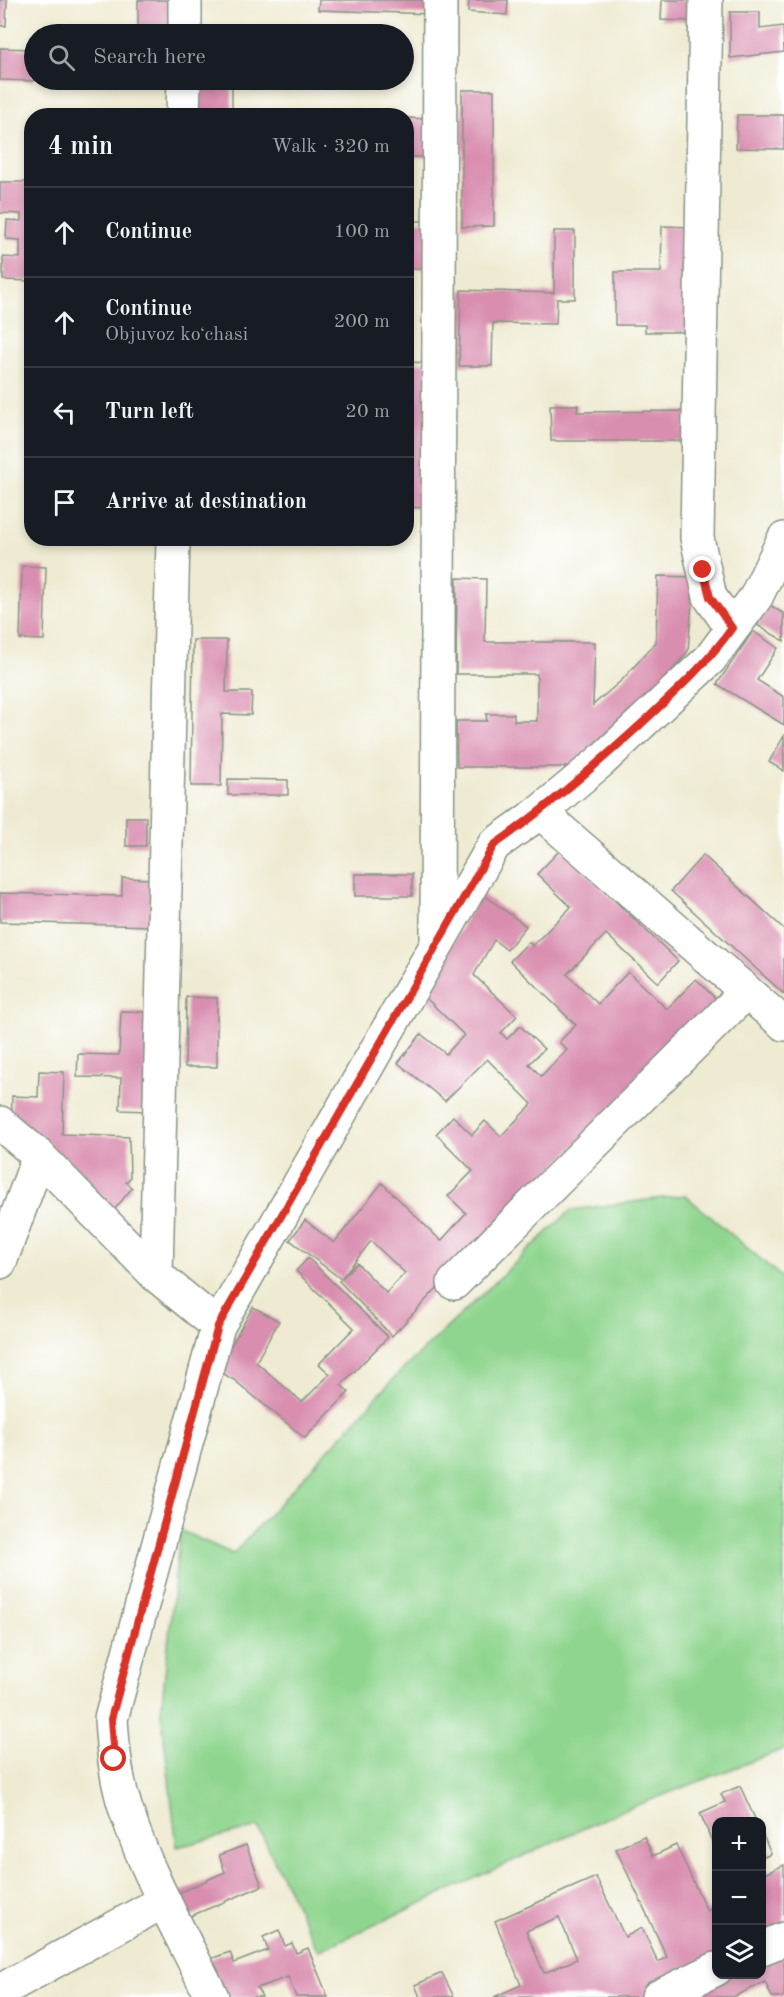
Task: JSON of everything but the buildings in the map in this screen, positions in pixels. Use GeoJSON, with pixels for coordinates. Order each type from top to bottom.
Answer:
{"type":"FeatureCollection","features":[{"type":"Feature","properties":{"kind":"street"},"geometry":{"type":"LineString","coordinates":[[185,0],[185,24]]}},
{"type":"Feature","properties":{"kind":"street"},"geometry":{"type":"LineString","coordinates":[[436,941],[440,0]]}},
{"type":"Feature","properties":{"kind":"street"},"geometry":{"type":"LineString","coordinates":[[706,0],[697,537],[710,597],[732,628]]}},
{"type":"Feature","properties":{"kind":"street"},"geometry":{"type":"LineString","coordinates":[[183,108],[184,90]]}},
{"type":"Feature","properties":{"kind":"street"},"geometry":{"type":"LineString","coordinates":[[212,1997],[164,1900],[126,1810],[114,1759],[111,1719],[218,1326],[436,941],[494,845],[540,812],[601,761],[710,659],[756,597],[784,540]]}},
{"type":"Feature","properties":{"kind":"street"},"geometry":{"type":"LineString","coordinates":[[156,1275],[173,546]]}},
{"type":"Feature","properties":{"kind":"street"},"geometry":{"type":"LineString","coordinates":[[540,812],[784,1024]]}},
{"type":"Feature","properties":{"kind":"street"},"geometry":{"type":"LineString","coordinates":[[454,1283],[746,992]]}},
{"type":"Feature","properties":{"kind":"street"},"geometry":{"type":"LineString","coordinates":[[0,1123],[39,1156],[156,1275],[218,1326]]}},
{"type":"Feature","properties":{"kind":"street"},"geometry":{"type":"LineString","coordinates":[[0,1262],[39,1156]]}},
{"type":"Feature","properties":{"kind":"street"},"geometry":{"type":"LineString","coordinates":[[0,1991],[164,1900]]}},
{"type":"Feature","properties":{"kind":"street"},"geometry":{"type":"LineString","coordinates":[[766,1946],[784,1939]]}},
{"type":"Feature","properties":{"kind":"street"},"geometry":{"type":"LineString","coordinates":[[658,1997],[712,1971]]}},
{"type":"Feature","properties":{"kind":"green space"},"geometry":{"type":"Polygon","coordinates":[[[685,1195],[784,1279],[784,1749],[614,1814],[318,1951],[258,1827],[177,1847],[161,1712],[180,1530],[233,1554],[396,1376],[571,1210],[685,1195]]]}},
{"type":"Feature","properties":{"kind":"route"},"geometry":{"type":"LineString","coordinates":[[114,1759],[111,1719],[218,1326],[436,941],[494,845],[540,812],[601,761],[710,659],[732,628],[710,597],[703,570]]}}]}
